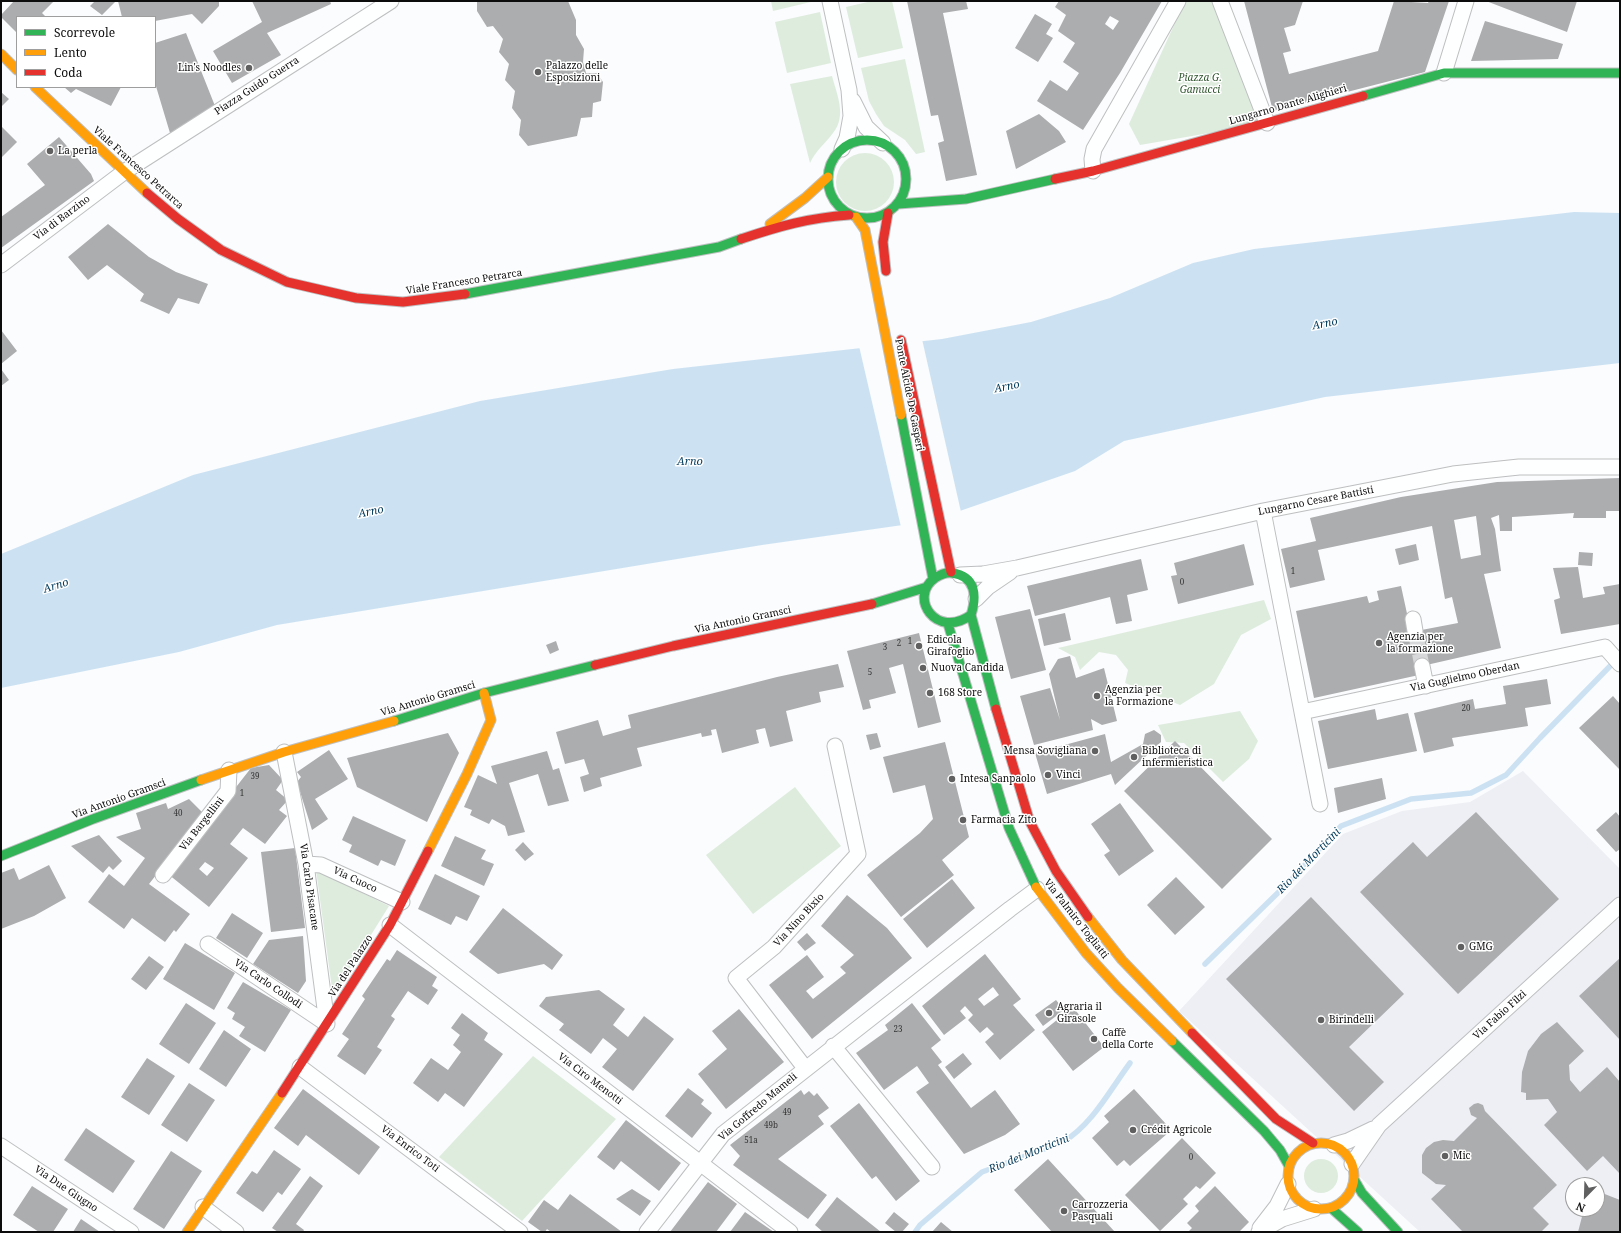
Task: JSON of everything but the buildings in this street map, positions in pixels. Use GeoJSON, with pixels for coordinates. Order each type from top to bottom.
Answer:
{"type":"FeatureCollection","features":[{"type":"Feature","properties":{"kind":"main road"},"geometry":{"type":"LineString","coordinates":[[1,54],[16,69]]}},
{"type":"Feature","properties":{"kind":"main road","name":"Lungarno Dante Alighieri"},"geometry":{"type":"LineString","coordinates":[[898,204],[966,199],[1093,171],[1444,73],[1620,73]]}},
{"type":"Feature","properties":{"kind":"main road","name":"Viale Francesco Petrarca"},"geometry":{"type":"LineString","coordinates":[[36,88],[124,172],[178,219],[221,250],[287,282],[356,298],[403,302],[474,293],[720,247],[747,237],[820,217],[853,216]]}},
{"type":"Feature","properties":{"kind":"main road"},"geometry":{"type":"LineString","coordinates":[[862,140],[873,140],[883,143],[894,151],[903,162],[906,175],[906,185],[898,204],[888,213],[867,219],[853,216],[840,208],[833,199],[829,188],[828,176],[835,157],[842,149],[851,143],[862,140]]}},
{"type":"Feature","properties":{"kind":"main road"},"geometry":{"type":"LineString","coordinates":[[906,175],[917,184]]}},
{"type":"Feature","properties":{"kind":"main road","name":"Viale Francesco Petrarca"},"geometry":{"type":"LineString","coordinates":[[747,237],[786,214],[828,176]]}},
{"type":"Feature","properties":{"kind":"main road","name":"Lungarno Dante Alighieri"},"geometry":{"type":"LineString","coordinates":[[929,191],[966,199]]}},
{"type":"Feature","properties":{"kind":"main road"},"geometry":{"type":"LineString","coordinates":[[888,213],[882,251],[889,282]]}},
{"type":"Feature","properties":{"kind":"main road","name":"Ponte Alcide De Gasperi"},"geometry":{"type":"LineString","coordinates":[[853,216],[865,230],[933,579]]}},
{"type":"Feature","properties":{"kind":"main road","name":"Ponte Alcide De Gasperi"},"geometry":{"type":"LineString","coordinates":[[898,328],[946,552],[955,574]]}},
{"type":"Feature","properties":{"kind":"main road"},"geometry":{"type":"LineString","coordinates":[[944,573],[955,574],[972,584],[976,598],[971,615],[964,620],[948,624],[933,618],[927,611],[924,595],[927,587],[933,579],[944,573]]}},
{"type":"Feature","properties":{"kind":"main road","name":"Via Antonio Gramsci"},"geometry":{"type":"LineString","coordinates":[[1,856],[93,819],[229,770],[284,752],[406,718],[484,693],[673,646],[874,603],[927,587]]}},
{"type":"Feature","properties":{"kind":"main road","name":"Via Antonio Gramsci"},"geometry":{"type":"LineString","coordinates":[[874,603],[904,606]]}},
{"type":"Feature","properties":{"kind":"main road"},"geometry":{"type":"LineString","coordinates":[[917,608],[927,611]]}},
{"type":"Feature","properties":{"kind":"main road","name":"Via Palmiro Togliatti"},"geometry":{"type":"LineString","coordinates":[[971,615],[998,715],[1030,822],[1056,871],[1079,906],[1122,960],[1276,1119],[1312,1144]]}},
{"type":"Feature","properties":{"kind":"main road","name":"Via Palmiro Togliatti"},"geometry":{"type":"LineString","coordinates":[[948,624],[988,764],[1009,828],[1037,889],[1086,953],[1118,988],[1264,1131],[1280,1150],[1289,1166]]}},
{"type":"Feature","properties":{"kind":"main road","name":"Via del Palazzo"},"geometry":{"type":"LineString","coordinates":[[187,1232],[300,1067],[390,925],[467,774],[491,720],[484,693]]}},
{"type":"Feature","properties":{"kind":"main road"},"geometry":{"type":"LineString","coordinates":[[1355,1181],[1347,1198],[1331,1208],[1314,1209],[1305,1206],[1292,1192],[1288,1184],[1289,1166],[1294,1156],[1302,1148],[1312,1144],[1324,1142],[1334,1145],[1348,1156],[1352,1164],[1355,1181],[1362,1193],[1398,1232]]}},
{"type":"Feature","properties":{"kind":"main road"},"geometry":{"type":"LineString","coordinates":[[1331,1208],[1358,1232]]}},
{"type":"Feature","properties":{"kind":"street","name":"Piazza Guido Guerra"},"geometry":{"type":"LineString","coordinates":[[124,172],[391,1]]}},
{"type":"Feature","properties":{"kind":"street"},"geometry":{"type":"LineString","coordinates":[[830,1],[849,90],[859,115],[866,127],[883,143]]}},
{"type":"Feature","properties":{"kind":"street"},"geometry":{"type":"LineString","coordinates":[[1093,171],[1092,160],[1094,149],[1178,1]]}},
{"type":"Feature","properties":{"kind":"street"},"geometry":{"type":"LineString","coordinates":[[1220,1],[1266,123]]}},
{"type":"Feature","properties":{"kind":"street"},"geometry":{"type":"LineString","coordinates":[[1444,73],[1466,1]]}},
{"type":"Feature","properties":{"kind":"street"},"geometry":{"type":"LineString","coordinates":[[842,149],[850,125],[849,90]]}},
{"type":"Feature","properties":{"kind":"street","name":"Via di Barzino"},"geometry":{"type":"LineString","coordinates":[[1,265],[124,172]]}},
{"type":"Feature","properties":{"kind":"street","name":"Lungarno Cesare Battisti"},"geometry":{"type":"LineString","coordinates":[[955,574],[983,574],[1017,568],[1262,512],[1453,474],[1519,467],[1620,467]]}},
{"type":"Feature","properties":{"kind":"street"},"geometry":{"type":"LineString","coordinates":[[1262,512],[1320,804]]}},
{"type":"Feature","properties":{"kind":"street","name":"Lungarno Cesare Battisti"},"geometry":{"type":"LineString","coordinates":[[976,598],[1001,577],[1017,568]]}},
{"type":"Feature","properties":{"kind":"street","name":"Via Guglielmo Oberdan"},"geometry":{"type":"LineString","coordinates":[[1302,712],[1605,647],[1620,664]]}},
{"type":"Feature","properties":{"kind":"street"},"geometry":{"type":"LineString","coordinates":[[1422,666],[1426,686]]}},
{"type":"Feature","properties":{"kind":"street","name":"Via Nino Bixio"},"geometry":{"type":"LineString","coordinates":[[805,1068],[736,978],[774,947],[858,854],[835,746]]}},
{"type":"Feature","properties":{"kind":"street","name":"Via Carlo Pisacane"},"geometry":{"type":"LineString","coordinates":[[284,752],[306,864],[327,1024]]}},
{"type":"Feature","properties":{"kind":"street","name":"Via Bargellini"},"geometry":{"type":"LineString","coordinates":[[163,875],[228,791],[229,770]]}},
{"type":"Feature","properties":{"kind":"street","name":"Via Cuoco"},"geometry":{"type":"LineString","coordinates":[[306,864],[321,865],[402,902]]}},
{"type":"Feature","properties":{"kind":"street","name":"Via Goffredo Mameli"},"geometry":{"type":"LineString","coordinates":[[647,1232],[723,1134],[833,1046],[1037,889]]}},
{"type":"Feature","properties":{"kind":"street","name":"Via Fabio Filzi"},"geometry":{"type":"LineString","coordinates":[[1334,1145],[1360,1136],[1379,1125],[1620,905]]}},
{"type":"Feature","properties":{"kind":"street","name":"Via Ciro Menotti"},"geometry":{"type":"LineString","coordinates":[[390,925],[790,1232]]}},
{"type":"Feature","properties":{"kind":"street","name":"Via Carlo Collodi"},"geometry":{"type":"LineString","coordinates":[[208,944],[327,1024]]}},
{"type":"Feature","properties":{"kind":"street"},"geometry":{"type":"LineString","coordinates":[[833,1046],[932,1167]]}},
{"type":"Feature","properties":{"kind":"street","name":"Via Enrico Toti"},"geometry":{"type":"LineString","coordinates":[[300,1067],[520,1232]]}},
{"type":"Feature","properties":{"kind":"street","name":"Via Fabio Filzi"},"geometry":{"type":"LineString","coordinates":[[1352,1164],[1379,1125]]}},
{"type":"Feature","properties":{"kind":"street","name":"Via Due Giugno"},"geometry":{"type":"LineString","coordinates":[[1,1146],[131,1232]]}},
{"type":"Feature","properties":{"kind":"street"},"geometry":{"type":"LineString","coordinates":[[1258,1232],[1277,1206],[1288,1184]]}},
{"type":"Feature","properties":{"kind":"street"},"geometry":{"type":"LineString","coordinates":[[203,1207],[236,1232]]}},
{"type":"Feature","properties":{"kind":"street"},"geometry":{"type":"LineString","coordinates":[[1258,1232],[1282,1219],[1314,1209]]}},
{"type":"Feature","properties":{"kind":"shaded area"},"geometry":{"type":"Polygon","coordinates":[[[1523,771],[1620,869],[1620,1232],[1420,1232],[1179,1011],[1343,834],[1402,811],[1470,802],[1523,771]]]}},
{"type":"Feature","properties":{"kind":"green space"},"geometry":{"type":"Polygon","coordinates":[[[771,1],[815,1],[773,11],[771,1]]]}},
{"type":"Feature","properties":{"kind":"green space"},"geometry":{"type":"Polygon","coordinates":[[[872,1],[892,1],[903,48],[858,58],[846,7],[872,1]]]}},
{"type":"Feature","properties":{"kind":"green space","name":"Piazza G. Gamucci"},"geometry":{"type":"Polygon","coordinates":[[[1185,1],[1220,1],[1267,123],[1140,145],[1129,124],[1185,1]]]}},
{"type":"Feature","properties":{"kind":"green space"},"geometry":{"type":"Polygon","coordinates":[[[820,12],[831,63],[787,73],[775,22],[820,12]]]}},
{"type":"Feature","properties":{"kind":"green space"},"geometry":{"type":"Polygon","coordinates":[[[905,59],[925,152],[916,154],[905,140],[884,126],[876,114],[869,101],[861,68],[905,59]]]}},
{"type":"Feature","properties":{"kind":"green space"},"geometry":{"type":"Polygon","coordinates":[[[832,76],[840,105],[839,120],[833,133],[812,158],[810,163],[790,84],[832,76]]]}},
{"type":"Feature","properties":{"kind":"green space"},"geometry":{"type":"Polygon","coordinates":[[[865,153],[876,155],[889,166],[892,171],[894,182],[892,193],[881,206],[876,209],[865,211],[854,209],[841,198],[838,193],[836,182],[838,171],[849,158],[854,155],[865,153]]]}},
{"type":"Feature","properties":{"kind":"green space"},"geometry":{"type":"Polygon","coordinates":[[[1264,600],[1271,619],[1241,635],[1214,684],[1180,705],[1125,683],[1128,670],[1116,655],[1099,652],[1080,670],[1075,657],[1058,648],[1264,600]]]}},
{"type":"Feature","properties":{"kind":"green space"},"geometry":{"type":"Polygon","coordinates":[[[1240,711],[1258,741],[1249,759],[1223,782],[1184,743],[1166,742],[1158,725],[1240,711]]]}},
{"type":"Feature","properties":{"kind":"green space"},"geometry":{"type":"Polygon","coordinates":[[[795,787],[841,846],[753,914],[706,855],[795,787]]]}},
{"type":"Feature","properties":{"kind":"green space"},"geometry":{"type":"Polygon","coordinates":[[[316,870],[389,906],[333,996],[316,870]]]}},
{"type":"Feature","properties":{"kind":"green space"},"geometry":{"type":"Polygon","coordinates":[[[533,1056],[616,1119],[522,1221],[439,1157],[533,1056]]]}},
{"type":"Feature","properties":{"kind":"green space"},"geometry":{"type":"Polygon","coordinates":[[[1318,1159],[1324,1159],[1333,1164],[1337,1170],[1337,1182],[1333,1188],[1324,1193],[1318,1193],[1309,1188],[1304,1179],[1304,1173],[1309,1164],[1318,1159]]]}},
{"type":"Feature","properties":{"kind":"water","name":"Arno"},"geometry":{"type":"Polygon","coordinates":[[[1574,212],[1620,213],[1620,363],[1325,397],[1124,441],[1075,471],[931,521],[762,545],[277,625],[179,652],[1,688],[1,554],[193,475],[480,401],[673,369],[942,339],[1031,322],[1110,298],[1193,263],[1254,249],[1574,212]]]}},
{"type":"Feature","properties":{"kind":"pier"},"geometry":{"type":"Polygon","coordinates":[[[922,339],[961,512],[931,523],[901,527],[859,346],[922,339]]]}},
{"type":"Feature","properties":{"kind":"waterway","name":"Rio dei Morticini"},"geometry":{"type":"LineString","coordinates":[[1205,964],[1290,881],[1341,826],[1411,799],[1471,793],[1506,775],[1616,660]]}},
{"type":"Feature","properties":{"kind":"waterway","name":"Rio dei Morticini"},"geometry":{"type":"LineString","coordinates":[[915,1232],[920,1225],[982,1172],[1063,1142],[1073,1135],[1092,1117],[1130,1063]]}},
{"type":"Feature","properties":{"kind":"tunnel"},"geometry":{"type":"LineString","coordinates":[[1415,631],[1422,666]]}},
{"type":"Feature","properties":{"kind":"traffic: fast"},"geometry":{"type":"LineString","coordinates":[[1363,96],[1444,73],[1620,73]]}},
{"type":"Feature","properties":{"kind":"traffic: fast"},"geometry":{"type":"LineString","coordinates":[[859,140],[875,140],[889,146],[900,157],[906,171],[906,179],[906,187],[900,201],[889,212],[875,218],[859,218],[845,212],[834,201],[828,187],[828,171],[834,157],[845,146],[859,140]]}},
{"type":"Feature","properties":{"kind":"traffic: fast"},"geometry":{"type":"LineString","coordinates":[[898,204],[966,199],[1055,179]]}},
{"type":"Feature","properties":{"kind":"traffic: fast"},"geometry":{"type":"LineString","coordinates":[[465,294],[719,247],[741,239]]}},
{"type":"Feature","properties":{"kind":"traffic: fast"},"geometry":{"type":"LineString","coordinates":[[901,415],[933,579]]}},
{"type":"Feature","properties":{"kind":"traffic: fast"},"geometry":{"type":"LineString","coordinates":[[971,615],[958,621],[947,622],[937,619],[930,613],[925,605],[924,595],[927,586],[935,578],[947,573],[952,573],[966,578],[973,588],[974,601],[971,615],[996,709]]}},
{"type":"Feature","properties":{"kind":"traffic: fast"},"geometry":{"type":"LineString","coordinates":[[872,604],[927,587]]}},
{"type":"Feature","properties":{"kind":"traffic: fast"},"geometry":{"type":"LineString","coordinates":[[948,624],[1009,828],[1036,887]]}},
{"type":"Feature","properties":{"kind":"traffic: fast"},"geometry":{"type":"LineString","coordinates":[[394,721],[484,693],[595,665]]}},
{"type":"Feature","properties":{"kind":"traffic: fast"},"geometry":{"type":"LineString","coordinates":[[1,856],[93,819],[201,780]]}},
{"type":"Feature","properties":{"kind":"traffic: fast"},"geometry":{"type":"LineString","coordinates":[[1172,1041],[1264,1131],[1280,1150],[1289,1166]]}},
{"type":"Feature","properties":{"kind":"traffic: fast"},"geometry":{"type":"LineString","coordinates":[[1355,1181],[1362,1193],[1398,1232]]}},
{"type":"Feature","properties":{"kind":"traffic: fast"},"geometry":{"type":"LineString","coordinates":[[1331,1208],[1358,1232]]}},
{"type":"Feature","properties":{"kind":"traffic: slow"},"geometry":{"type":"LineString","coordinates":[[1,54],[16,69]]}},
{"type":"Feature","properties":{"kind":"traffic: slow"},"geometry":{"type":"LineString","coordinates":[[36,88],[147,193]]}},
{"type":"Feature","properties":{"kind":"traffic: slow"},"geometry":{"type":"LineString","coordinates":[[770,224],[805,198],[828,177]]}},
{"type":"Feature","properties":{"kind":"traffic: slow"},"geometry":{"type":"LineString","coordinates":[[856,217],[865,230],[901,415]]}},
{"type":"Feature","properties":{"kind":"traffic: slow"},"geometry":{"type":"LineString","coordinates":[[428,851],[467,774],[491,720],[484,693]]}},
{"type":"Feature","properties":{"kind":"traffic: slow"},"geometry":{"type":"LineString","coordinates":[[201,780],[284,752],[394,721]]}},
{"type":"Feature","properties":{"kind":"traffic: slow"},"geometry":{"type":"LineString","coordinates":[[1036,887],[1086,953],[1118,988],[1172,1041]]}},
{"type":"Feature","properties":{"kind":"traffic: slow"},"geometry":{"type":"LineString","coordinates":[[1088,917],[1122,960],[1192,1033]]}},
{"type":"Feature","properties":{"kind":"traffic: slow"},"geometry":{"type":"LineString","coordinates":[[187,1232],[282,1093]]}},
{"type":"Feature","properties":{"kind":"traffic: slow"},"geometry":{"type":"LineString","coordinates":[[1314,1143],[1328,1143],[1340,1148],[1349,1157],[1354,1169],[1354,1176],[1352,1189],[1345,1200],[1328,1209],[1314,1209],[1302,1204],[1293,1195],[1288,1183],[1288,1169],[1293,1157],[1302,1148],[1314,1143]]}},
{"type":"Feature","properties":{"kind":"traffic: jam"},"geometry":{"type":"LineString","coordinates":[[1055,179],[1093,171],[1363,96]]}},
{"type":"Feature","properties":{"kind":"traffic: jam"},"geometry":{"type":"LineString","coordinates":[[147,193],[178,219],[221,250],[287,282],[356,298],[403,302],[465,294]]}},
{"type":"Feature","properties":{"kind":"traffic: jam"},"geometry":{"type":"LineString","coordinates":[[886,271],[883,242],[888,213]]}},
{"type":"Feature","properties":{"kind":"traffic: jam"},"geometry":{"type":"LineString","coordinates":[[741,239],[794,223],[820,218],[849,215]]}},
{"type":"Feature","properties":{"kind":"traffic: jam"},"geometry":{"type":"LineString","coordinates":[[901,340],[951,572]]}},
{"type":"Feature","properties":{"kind":"traffic: jam"},"geometry":{"type":"LineString","coordinates":[[595,665],[673,646],[872,604]]}},
{"type":"Feature","properties":{"kind":"traffic: jam"},"geometry":{"type":"LineString","coordinates":[[996,709],[1030,822],[1056,871],[1088,917]]}},
{"type":"Feature","properties":{"kind":"traffic: jam"},"geometry":{"type":"LineString","coordinates":[[282,1093],[390,925],[428,851]]}},
{"type":"Feature","properties":{"kind":"traffic: jam"},"geometry":{"type":"LineString","coordinates":[[1192,1033],[1276,1119],[1313,1143]]}},
{"type":"Feature","properties":{"kind":"place","name":"Lin's Noodles"},"geometry":{"type":"Point","coordinates":[249,68]}},
{"type":"Feature","properties":{"kind":"place","name":"Palazzo delle Esposizioni"},"geometry":{"type":"Point","coordinates":[538,72]}},
{"type":"Feature","properties":{"kind":"place","name":"La perla"},"geometry":{"type":"Point","coordinates":[50,151]}},
{"type":"Feature","properties":{"kind":"place","name":"Agenzia per la formazione"},"geometry":{"type":"Point","coordinates":[1379,643]}},
{"type":"Feature","properties":{"kind":"place","name":"Edicola Girafoglio"},"geometry":{"type":"Point","coordinates":[919,646]}},
{"type":"Feature","properties":{"kind":"place","name":"Nuova Candida"},"geometry":{"type":"Point","coordinates":[923,668]}},
{"type":"Feature","properties":{"kind":"place","name":"168 Store"},"geometry":{"type":"Point","coordinates":[930,693]}},
{"type":"Feature","properties":{"kind":"place","name":"Agenzia per la Formazione"},"geometry":{"type":"Point","coordinates":[1097,696]}},
{"type":"Feature","properties":{"kind":"place","name":"Mensa Sovigliana"},"geometry":{"type":"Point","coordinates":[1095,751]}},
{"type":"Feature","properties":{"kind":"place","name":"Biblioteca di infermieristica"},"geometry":{"type":"Point","coordinates":[1134,757]}},
{"type":"Feature","properties":{"kind":"place","name":"Vinci"},"geometry":{"type":"Point","coordinates":[1048,775]}},
{"type":"Feature","properties":{"kind":"place","name":"Intesa Sanpaolo"},"geometry":{"type":"Point","coordinates":[952,779]}},
{"type":"Feature","properties":{"kind":"place","name":"Farmacia Zito"},"geometry":{"type":"Point","coordinates":[963,820]}},
{"type":"Feature","properties":{"kind":"place","name":"GMG"},"geometry":{"type":"Point","coordinates":[1461,947]}},
{"type":"Feature","properties":{"kind":"place","name":"Agraria il Girasole"},"geometry":{"type":"Point","coordinates":[1049,1013]}},
{"type":"Feature","properties":{"kind":"place","name":"Birindelli"},"geometry":{"type":"Point","coordinates":[1321,1020]}},
{"type":"Feature","properties":{"kind":"place","name":"Caffè della Corte"},"geometry":{"type":"Point","coordinates":[1094,1039]}},
{"type":"Feature","properties":{"kind":"place","name":"Crédit Agricole"},"geometry":{"type":"Point","coordinates":[1133,1130]}},
{"type":"Feature","properties":{"kind":"place","name":"Mic"},"geometry":{"type":"Point","coordinates":[1445,1156]}},
{"type":"Feature","properties":{"kind":"place","name":"Carrozzeria Pasquali"},"geometry":{"type":"Point","coordinates":[1064,1211]}}]}
